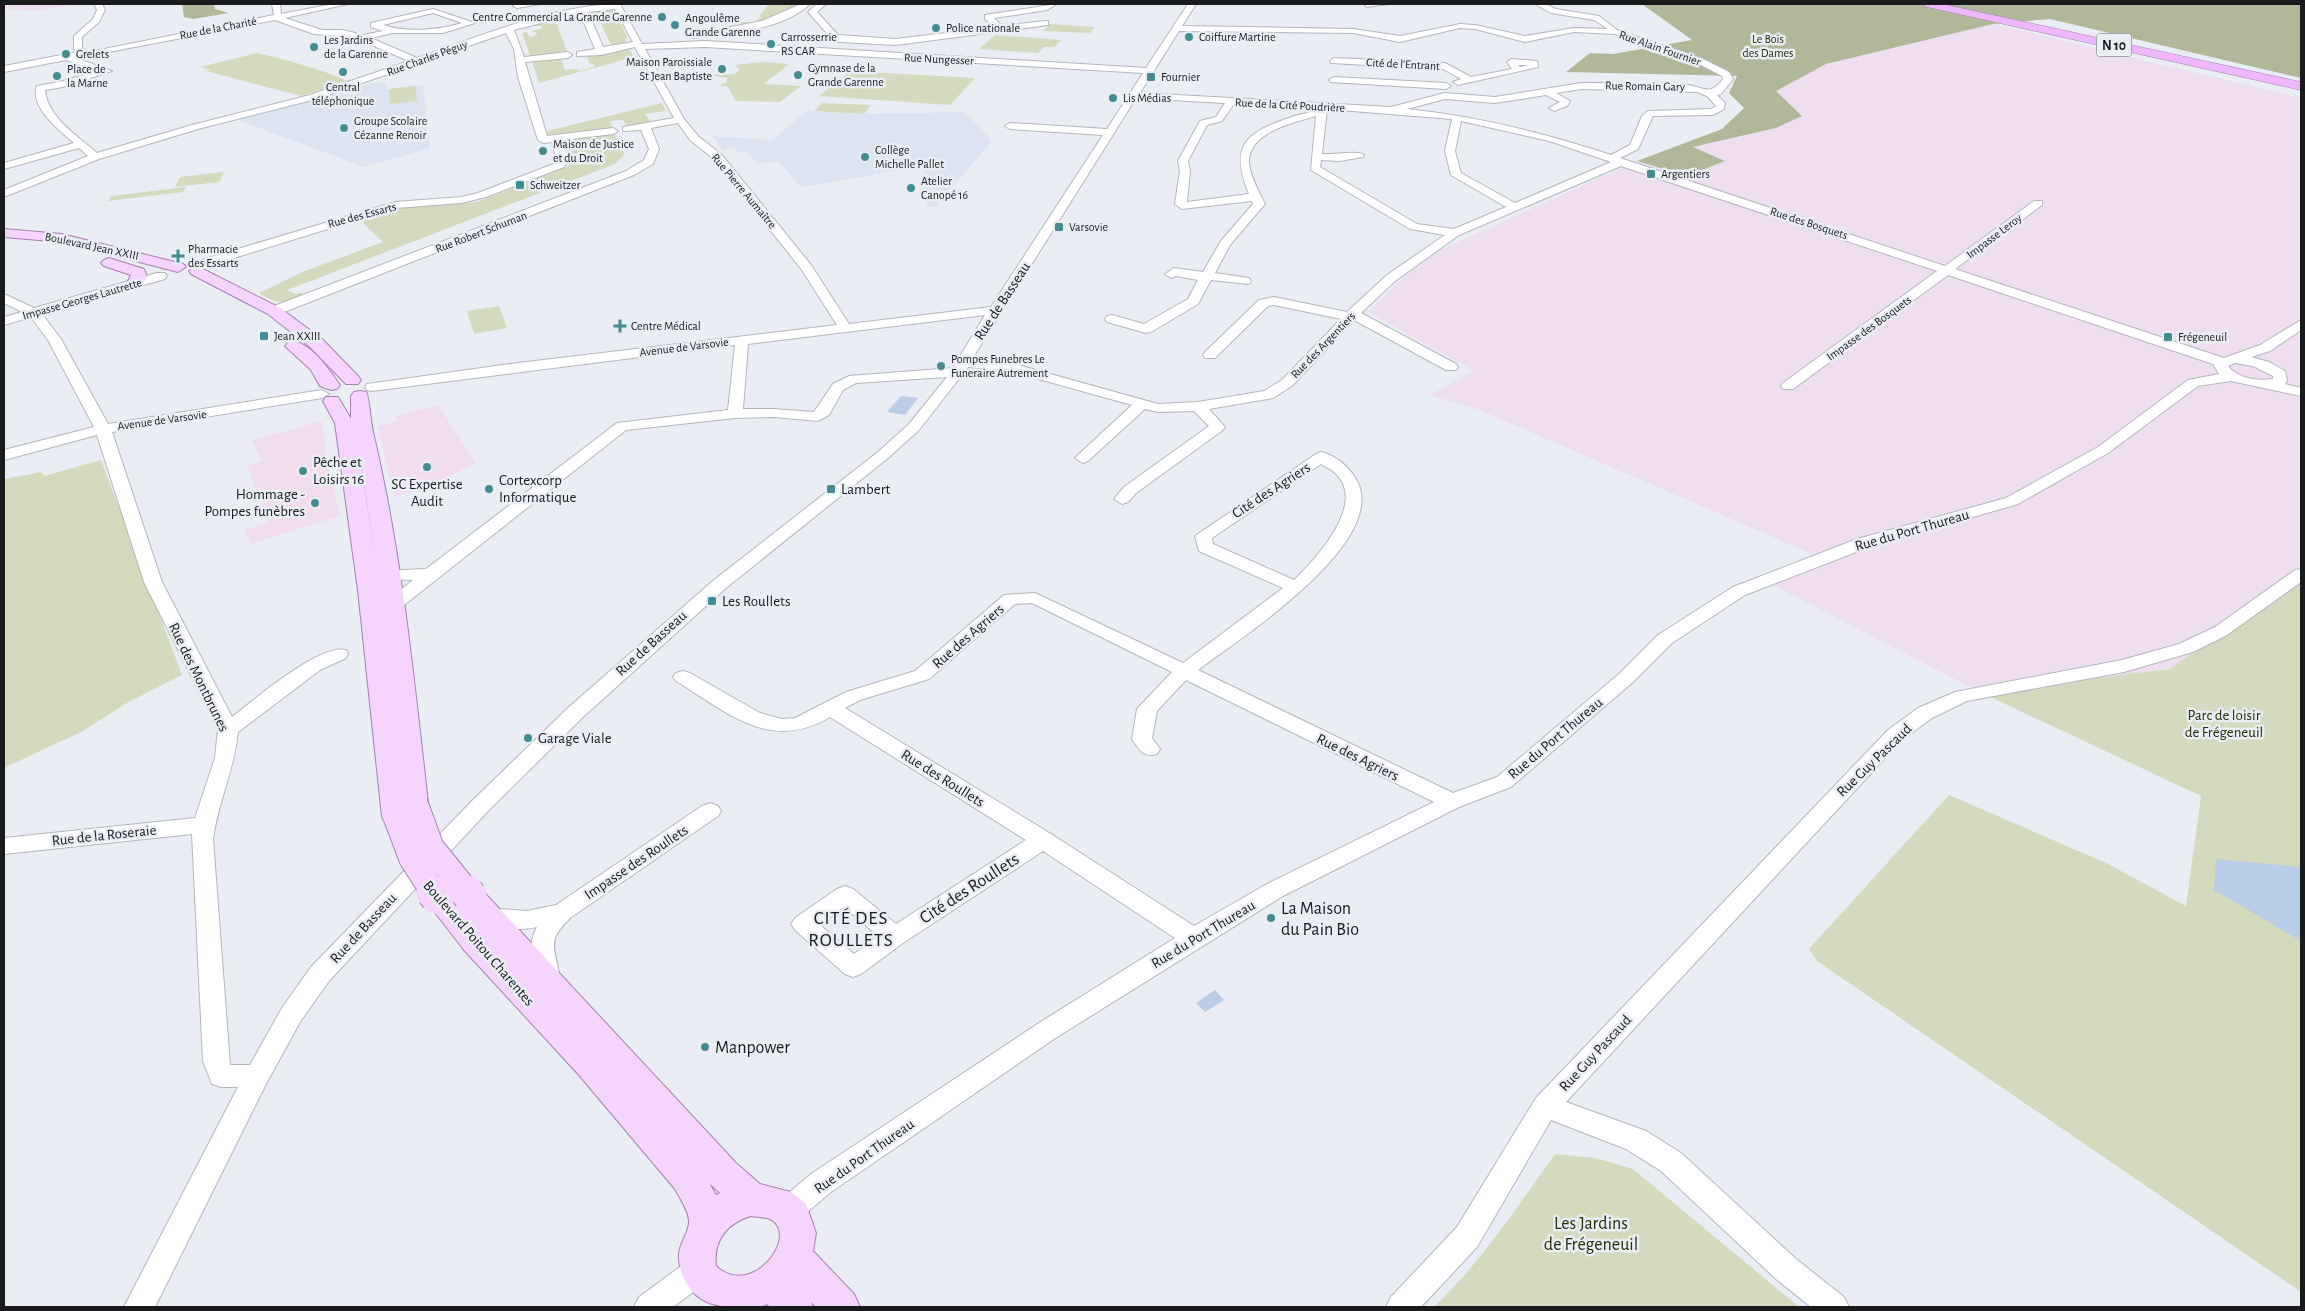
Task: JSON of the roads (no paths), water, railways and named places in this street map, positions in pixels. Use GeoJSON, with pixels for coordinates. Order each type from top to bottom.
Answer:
{"type":"FeatureCollection","features":[{"type":"Feature","properties":{"kind":"highway","name":"N 10"},"geometry":{"type":"LineString","coordinates":[[1927,4],[2301,86]]}},
{"type":"Feature","properties":{"kind":"highway","name":"N 10"},"geometry":{"type":"LineString","coordinates":[[1942,4],[2301,82]]}},
{"type":"Feature","properties":{"kind":"main road","name":"Boulevard Jean XXIII"},"geometry":{"type":"LineString","coordinates":[[4,233],[42,235],[68,239],[181,271],[274,311],[316,342],[361,388]]}},
{"type":"Feature","properties":{"kind":"main road","name":"Boulevard Jean XXIII"},"geometry":{"type":"LineString","coordinates":[[4,243],[51,246],[95,256],[181,271],[196,284],[238,304],[271,327],[308,357],[324,376],[329,394]]}},
{"type":"Feature","properties":{"kind":"main road","name":"Boulevard Jean XXIII"},"geometry":{"type":"LineString","coordinates":[[95,256],[99,260],[138,272],[139,277],[135,283]]}},
{"type":"Feature","properties":{"kind":"main road"},"geometry":{"type":"LineString","coordinates":[[329,394],[361,388]]}},
{"type":"Feature","properties":{"kind":"main road","name":"Boulevard Poitou Charentes"},"geometry":{"type":"LineString","coordinates":[[361,388],[359,413],[372,469],[393,605],[405,810],[403,841],[419,874],[437,897],[475,942],[590,1065],[687,1178],[702,1203],[708,1225]]}},
{"type":"Feature","properties":{"kind":"main road","name":"Boulevard Poitou Charentes"},"geometry":{"type":"LineString","coordinates":[[329,394],[344,423],[405,810],[431,847],[478,906],[548,979],[724,1174],[752,1199]]}},
{"type":"Feature","properties":{"kind":"main road"},"geometry":{"type":"LineString","coordinates":[[787,1282],[798,1244],[799,1231],[796,1220],[789,1210],[772,1200],[752,1199],[728,1208],[708,1225],[699,1240],[696,1256],[698,1271],[705,1282],[715,1290],[728,1294],[743,1295],[787,1282],[841,1307]]}},
{"type":"Feature","properties":{"kind":"street"},"geometry":{"type":"LineString","coordinates":[[81,53],[78,48],[78,36],[96,20],[101,10],[98,4]]}},
{"type":"Feature","properties":{"kind":"street"},"geometry":{"type":"LineString","coordinates":[[276,4],[278,17],[317,32],[345,33],[362,38],[382,45],[392,53],[418,61]]}},
{"type":"Feature","properties":{"kind":"street","name":"Rue de la Charité"},"geometry":{"type":"LineString","coordinates":[[7,69],[69,58],[81,53],[344,4]]}},
{"type":"Feature","properties":{"kind":"street"},"geometry":{"type":"LineString","coordinates":[[517,6],[536,4]]}},
{"type":"Feature","properties":{"kind":"street"},"geometry":{"type":"LineString","coordinates":[[580,54],[754,27],[778,20],[806,4]]}},
{"type":"Feature","properties":{"kind":"street"},"geometry":{"type":"LineString","coordinates":[[822,4],[812,12],[835,37],[840,39],[896,42],[1046,23]]}},
{"type":"Feature","properties":{"kind":"street","name":"Rue de Basseau"},"geometry":{"type":"LineString","coordinates":[[139,1307],[257,1076],[291,1016],[320,974],[525,760],[678,619],[762,549],[884,455],[914,426],[961,367],[1192,4]]}},
{"type":"Feature","properties":{"kind":"street"},"geometry":{"type":"LineString","coordinates":[[1367,5],[1384,4]]}},
{"type":"Feature","properties":{"kind":"street"},"geometry":{"type":"LineString","coordinates":[[1539,4],[1548,8],[1600,20],[1616,32]]}},
{"type":"Feature","properties":{"kind":"street","name":"Rue Pierre Aumaître"},"geometry":{"type":"LineString","coordinates":[[616,5],[680,120],[694,138],[718,157],[806,268],[845,327]]}},
{"type":"Feature","properties":{"kind":"street","name":"Rue Charles Péguy"},"geometry":{"type":"LineString","coordinates":[[95,157],[195,127],[307,99],[509,29],[583,10],[616,5]]}},
{"type":"Feature","properties":{"kind":"street"},"geometry":{"type":"LineString","coordinates":[[1001,29],[988,18],[1051,6]]}},
{"type":"Feature","properties":{"kind":"street"},"geometry":{"type":"LineString","coordinates":[[583,10],[601,52]]}},
{"type":"Feature","properties":{"kind":"street"},"geometry":{"type":"LineString","coordinates":[[362,38],[393,31],[443,31],[471,24],[434,11],[374,25],[393,31]]}},
{"type":"Feature","properties":{"kind":"street"},"geometry":{"type":"LineString","coordinates":[[1591,17],[1605,14]]}},
{"type":"Feature","properties":{"kind":"street","name":"Rue Alain Fournier"},"geometry":{"type":"LineString","coordinates":[[1176,28],[1354,30],[1400,39],[1454,27],[1464,22],[1526,39],[1574,30],[1616,32],[1686,56],[1726,74],[1728,79],[1718,92],[1710,94]]}},
{"type":"Feature","properties":{"kind":"street"},"geometry":{"type":"LineString","coordinates":[[509,29],[513,34],[543,140],[613,131]]}},
{"type":"Feature","properties":{"kind":"street"},"geometry":{"type":"LineString","coordinates":[[903,57],[922,39]]}},
{"type":"Feature","properties":{"kind":"street","name":"Rue Nungesser"},"geometry":{"type":"LineString","coordinates":[[638,44],[756,47],[1148,71]]}},
{"type":"Feature","properties":{"kind":"street"},"geometry":{"type":"LineString","coordinates":[[756,47],[763,56]]}},
{"type":"Feature","properties":{"kind":"street"},"geometry":{"type":"LineString","coordinates":[[520,60],[568,55]]}},
{"type":"Feature","properties":{"kind":"street"},"geometry":{"type":"LineString","coordinates":[[7,69],[26,78],[40,88],[60,85],[108,71],[69,58]]}},
{"type":"Feature","properties":{"kind":"street","name":"Cité de l'Entrant"},"geometry":{"type":"LineString","coordinates":[[1334,60],[1445,66],[1470,80]]}},
{"type":"Feature","properties":{"kind":"street","name":"Cité de l'Entrant"},"geometry":{"type":"LineString","coordinates":[[1334,80],[1446,86],[1518,70]]}},
{"type":"Feature","properties":{"kind":"street","name":"Rue Romain Gary"},"geometry":{"type":"LineString","coordinates":[[1444,96],[1496,100],[1590,85],[1683,87],[1699,89],[1710,94],[1720,103],[1721,107],[1717,110],[1651,113],[1647,116],[1634,146],[1618,160]]}},
{"type":"Feature","properties":{"kind":"street","name":"Cité de l'Entrant"},"geometry":{"type":"LineString","coordinates":[[1444,96],[1447,94],[1446,86]]}},
{"type":"Feature","properties":{"kind":"street"},"geometry":{"type":"LineString","coordinates":[[4,194],[95,157],[46,110],[39,96],[40,88]]}},
{"type":"Feature","properties":{"kind":"street"},"geometry":{"type":"LineString","coordinates":[[1548,92],[1565,101],[1564,104],[1554,108]]}},
{"type":"Feature","properties":{"kind":"street","name":"Rue de la Cité Poudrière"},"geometry":{"type":"LineString","coordinates":[[1133,95],[1228,105],[1251,110],[1254,103],[1321,110],[1391,110],[1444,96]]}},
{"type":"Feature","properties":{"kind":"street"},"geometry":{"type":"LineString","coordinates":[[1228,105],[1219,119],[1202,123],[1183,161],[1185,171],[1183,212],[1256,196]]}},
{"type":"Feature","properties":{"kind":"street"},"geometry":{"type":"LineString","coordinates":[[1112,318],[1146,329],[1192,301],[1224,244],[1258,204],[1244,163],[1247,151],[1254,140],[1268,129],[1321,110],[1315,168],[1414,227],[1455,233]]}},
{"type":"Feature","properties":{"kind":"street","name":"Rue des Bosquets"},"geometry":{"type":"LineString","coordinates":[[1391,110],[1456,117],[1528,132],[1950,269],[2230,366]]}},
{"type":"Feature","properties":{"kind":"street"},"geometry":{"type":"LineString","coordinates":[[1456,117],[1450,151],[1456,175],[1516,208]]}},
{"type":"Feature","properties":{"kind":"street"},"geometry":{"type":"LineString","coordinates":[[627,129],[680,120]]}},
{"type":"Feature","properties":{"kind":"street","name":"Rue Robert Schuman"},"geometry":{"type":"LineString","coordinates":[[274,311],[630,173],[649,162],[654,149],[645,126]]}},
{"type":"Feature","properties":{"kind":"street"},"geometry":{"type":"LineString","coordinates":[[1010,126],[1110,132]]}},
{"type":"Feature","properties":{"kind":"street","name":"Rue des Essarts"},"geometry":{"type":"LineString","coordinates":[[181,271],[379,209],[411,203],[469,198],[503,188],[560,165],[563,162],[563,155],[557,138]]}},
{"type":"Feature","properties":{"kind":"street"},"geometry":{"type":"LineString","coordinates":[[4,166],[82,144]]}},
{"type":"Feature","properties":{"kind":"street"},"geometry":{"type":"LineString","coordinates":[[1316,157],[1340,158],[1359,155]]}},
{"type":"Feature","properties":{"kind":"street","name":"Rue des Argentiers"},"geometry":{"type":"LineString","coordinates":[[735,414],[772,413],[818,417],[823,413],[834,390],[842,383],[854,379],[961,367],[1011,367],[1142,404],[1171,409],[1268,395],[1287,383],[1391,278],[1455,233],[1516,208],[1618,160]]}},
{"type":"Feature","properties":{"kind":"street","name":"Impasse Leroy"},"geometry":{"type":"LineString","coordinates":[[1950,269],[2038,203]]}},
{"type":"Feature","properties":{"kind":"street","name":"Impasse des Bosquets"},"geometry":{"type":"LineString","coordinates":[[1788,386],[1950,269]]}},
{"type":"Feature","properties":{"kind":"street","name":"Impasse Georges Lautrette"},"geometry":{"type":"LineString","coordinates":[[4,321],[181,271]]}},
{"type":"Feature","properties":{"kind":"street"},"geometry":{"type":"LineString","coordinates":[[1171,274],[1174,272],[1200,277],[1206,275],[1245,281]]}},
{"type":"Feature","properties":{"kind":"street"},"geometry":{"type":"LineString","coordinates":[[4,298],[34,313]]}},
{"type":"Feature","properties":{"kind":"street"},"geometry":{"type":"LineString","coordinates":[[1210,355],[1264,302],[1274,301],[1352,316],[1451,367]]}},
{"type":"Feature","properties":{"kind":"street","name":"Avenue de Varsovie"},"geometry":{"type":"LineString","coordinates":[[361,388],[845,327],[996,310]]}},
{"type":"Feature","properties":{"kind":"street","name":"Rue des Montbrunes"},"geometry":{"type":"LineString","coordinates":[[34,313],[54,339],[103,429],[153,582],[228,729],[225,758],[204,825],[202,839],[216,1061],[220,1076],[257,1076]]}},
{"type":"Feature","properties":{"kind":"street","name":"Rue du Port Thureau"},"geometry":{"type":"LineString","coordinates":[[789,1210],[821,1183],[1048,1030],[1274,890],[1452,802],[1504,782],[1626,678],[1665,639],[1738,591],[1863,543],[2012,501],[2103,450],[2193,383],[2211,378],[2265,348],[2301,324]]}},
{"type":"Feature","properties":{"kind":"street"},"geometry":{"type":"LineString","coordinates":[[393,605],[430,574],[622,426],[735,414],[742,340]]}},
{"type":"Feature","properties":{"kind":"street"},"geometry":{"type":"LineString","coordinates":[[2261,384],[2280,381],[2281,378],[2260,358],[2265,348]]}},
{"type":"Feature","properties":{"kind":"street"},"geometry":{"type":"LineString","coordinates":[[2230,366],[2253,362],[2301,381]]}},
{"type":"Feature","properties":{"kind":"street"},"geometry":{"type":"LineString","coordinates":[[2230,366],[2261,384],[2301,392]]}},
{"type":"Feature","properties":{"kind":"street","name":"Avenue de Varsovie"},"geometry":{"type":"LineString","coordinates":[[4,454],[103,429],[329,394]]}},
{"type":"Feature","properties":{"kind":"street"},"geometry":{"type":"LineString","coordinates":[[1083,458],[1142,404]]}},
{"type":"Feature","properties":{"kind":"street"},"geometry":{"type":"LineString","coordinates":[[1122,500],[1130,490],[1218,427],[1198,406]]}},
{"type":"Feature","properties":{"kind":"street","name":"Cité des Agriers"},"geometry":{"type":"LineString","coordinates":[[1184,671],[1296,587],[1321,564],[1331,551],[1345,528],[1352,500],[1352,489],[1346,474],[1321,457],[1203,536],[1205,547],[1296,587]]}},
{"type":"Feature","properties":{"kind":"street"},"geometry":{"type":"LineString","coordinates":[[389,575],[430,574]]}},
{"type":"Feature","properties":{"kind":"street","name":"Rue Guy Pascaud"},"geometry":{"type":"LineString","coordinates":[[1401,1307],[1467,1237],[1545,1106],[1894,735],[1943,703],[1962,696],[2124,666],[2186,648],[2221,631],[2301,574]]}},
{"type":"Feature","properties":{"kind":"street","name":"Rue des Agriers"},"geometry":{"type":"LineString","coordinates":[[830,708],[853,696],[922,675],[1010,599],[1035,598],[1452,802]]}},
{"type":"Feature","properties":{"kind":"street"},"geometry":{"type":"LineString","coordinates":[[228,729],[313,666],[339,654]]}},
{"type":"Feature","properties":{"kind":"street"},"geometry":{"type":"LineString","coordinates":[[1150,749],[1142,739],[1148,709],[1184,671]]}},
{"type":"Feature","properties":{"kind":"street"},"geometry":{"type":"LineString","coordinates":[[683,677],[760,722],[774,727],[798,725],[830,708]]}},
{"type":"Feature","properties":{"kind":"street","name":"Rue des Roullets"},"geometry":{"type":"LineString","coordinates":[[830,708],[1043,840],[1194,938]]}},
{"type":"Feature","properties":{"kind":"street","name":"Impasse des Roullets"},"geometry":{"type":"LineString","coordinates":[[548,979],[540,945],[549,926],[562,912],[710,811]]}},
{"type":"Feature","properties":{"kind":"street","name":"Rue de la Roseraie"},"geometry":{"type":"LineString","coordinates":[[4,846],[204,825]]}},
{"type":"Feature","properties":{"kind":"street","name":"Cité des Roullets"},"geometry":{"type":"LineString","coordinates":[[895,936],[1043,840]]}},
{"type":"Feature","properties":{"kind":"street","name":"Impasse des Roullets"},"geometry":{"type":"LineString","coordinates":[[478,906],[526,920],[562,912]]}},
{"type":"Feature","properties":{"kind":"street","name":"Rue Guy Pascaud"},"geometry":{"type":"LineString","coordinates":[[1545,1106],[1636,1140],[1671,1162],[1786,1269],[1834,1307]]}},
{"type":"Feature","properties":{"kind":"street"},"geometry":{"type":"LineString","coordinates":[[649,1307],[698,1271]]}},
{"type":"Feature","properties":{"kind":"water"},"geometry":{"type":"Polygon","coordinates":[[[901,396],[918,398],[905,415],[887,412],[901,396]]]}},
{"type":"Feature","properties":{"kind":"water"},"geometry":{"type":"Polygon","coordinates":[[[2216,859],[2301,867],[2301,941],[2214,890],[2216,859]]]}},
{"type":"Feature","properties":{"kind":"water"},"geometry":{"type":"Polygon","coordinates":[[[1215,990],[1224,1000],[1205,1012],[1196,1003],[1215,990]]]}},
{"type":"Feature","properties":{"kind":"place","name":"Centre Commercial La Grande Garenne"},"geometry":{"type":"Point","coordinates":[662,17]}},
{"type":"Feature","properties":{"kind":"place","name":"Angoulême Grande Garenne"},"geometry":{"type":"Point","coordinates":[675,25]}},
{"type":"Feature","properties":{"kind":"place","name":"Police nationale"},"geometry":{"type":"Point","coordinates":[936,28]}},
{"type":"Feature","properties":{"kind":"place","name":"Coiffure Martine"},"geometry":{"type":"Point","coordinates":[1189,37]}},
{"type":"Feature","properties":{"kind":"place","name":"Carrosserrie RS CAR"},"geometry":{"type":"Point","coordinates":[771,44]}},
{"type":"Feature","properties":{"kind":"place","name":"Les Jardins de la Garenne"},"geometry":{"type":"Point","coordinates":[314,47]}},
{"type":"Feature","properties":{"kind":"place","name":"Grelets"},"geometry":{"type":"Point","coordinates":[66,54]}},
{"type":"Feature","properties":{"kind":"place","name":"Maison Paroissiale St Jean Baptiste"},"geometry":{"type":"Point","coordinates":[722,69]}},
{"type":"Feature","properties":{"kind":"place","name":"Central téléphonique"},"geometry":{"type":"Point","coordinates":[343,72]}},
{"type":"Feature","properties":{"kind":"place","name":"Gymnase de la Grande Garenne"},"geometry":{"type":"Point","coordinates":[798,75]}},
{"type":"Feature","properties":{"kind":"place","name":"Place de la Marne"},"geometry":{"type":"Point","coordinates":[57,76]}},
{"type":"Feature","properties":{"kind":"place","name":"Fournier"},"geometry":{"type":"Point","coordinates":[1151,77]}},
{"type":"Feature","properties":{"kind":"place","name":"Lis Médias"},"geometry":{"type":"Point","coordinates":[1113,98]}},
{"type":"Feature","properties":{"kind":"place","name":"Groupe Scolaire Cézanne Renoir"},"geometry":{"type":"Point","coordinates":[344,128]}},
{"type":"Feature","properties":{"kind":"place","name":"Maison de Justice et du Droit"},"geometry":{"type":"Point","coordinates":[543,151]}},
{"type":"Feature","properties":{"kind":"place","name":"Collège Michelle Pallet"},"geometry":{"type":"Point","coordinates":[865,157]}},
{"type":"Feature","properties":{"kind":"place","name":"Argentiers"},"geometry":{"type":"Point","coordinates":[1651,174]}},
{"type":"Feature","properties":{"kind":"place","name":"Schweitzer"},"geometry":{"type":"Point","coordinates":[520,185]}},
{"type":"Feature","properties":{"kind":"place","name":"Atelier Canopé 16"},"geometry":{"type":"Point","coordinates":[911,188]}},
{"type":"Feature","properties":{"kind":"place","name":"Varsovie"},"geometry":{"type":"Point","coordinates":[1059,227]}},
{"type":"Feature","properties":{"kind":"place","name":"Pharmacie des Essarts"},"geometry":{"type":"Point","coordinates":[178,256]}},
{"type":"Feature","properties":{"kind":"place","name":"Centre Médical"},"geometry":{"type":"Point","coordinates":[620,326]}},
{"type":"Feature","properties":{"kind":"place","name":"Jean XXIII"},"geometry":{"type":"Point","coordinates":[264,336]}},
{"type":"Feature","properties":{"kind":"place","name":"Frégeneuil"},"geometry":{"type":"Point","coordinates":[2168,337]}},
{"type":"Feature","properties":{"kind":"place","name":"Pompes Funebres Le Funeraire Autrement"},"geometry":{"type":"Point","coordinates":[941,366]}},
{"type":"Feature","properties":{"kind":"place","name":"SC Expertise Audit"},"geometry":{"type":"Point","coordinates":[427,467]}},
{"type":"Feature","properties":{"kind":"place","name":"Pêche et Loisirs 16"},"geometry":{"type":"Point","coordinates":[303,471]}},
{"type":"Feature","properties":{"kind":"place","name":"Cortexcorp Informatique"},"geometry":{"type":"Point","coordinates":[489,489]}},
{"type":"Feature","properties":{"kind":"place","name":"Lambert"},"geometry":{"type":"Point","coordinates":[831,489]}},
{"type":"Feature","properties":{"kind":"place","name":"Hommage - Pompes funèbres"},"geometry":{"type":"Point","coordinates":[315,503]}},
{"type":"Feature","properties":{"kind":"place","name":"Les Roullets"},"geometry":{"type":"Point","coordinates":[712,601]}},
{"type":"Feature","properties":{"kind":"place","name":"Garage Viale"},"geometry":{"type":"Point","coordinates":[528,738]}},
{"type":"Feature","properties":{"kind":"place","name":"La Maison du Pain Bio"},"geometry":{"type":"Point","coordinates":[1271,918]}},
{"type":"Feature","properties":{"kind":"place","name":"Manpower"},"geometry":{"type":"Point","coordinates":[705,1047]}},
{"type":"Feature","properties":{"kind":"district","name":"CITÉ DES ROULLETS"},"geometry":{"type":"Point","coordinates":[851,928]}},
{"type":"Feature","properties":{"kind":"park label","name":"Le Bois des Dames"},"geometry":{"type":"Point","coordinates":[1768,46]}},
{"type":"Feature","properties":{"kind":"park label","name":"Parc de loisir de Frégeneuil"},"geometry":{"type":"Point","coordinates":[2224,724]}},
{"type":"Feature","properties":{"kind":"park label","name":"Les Jardins de Frégeneuil"},"geometry":{"type":"Point","coordinates":[1591,1233]}}]}
